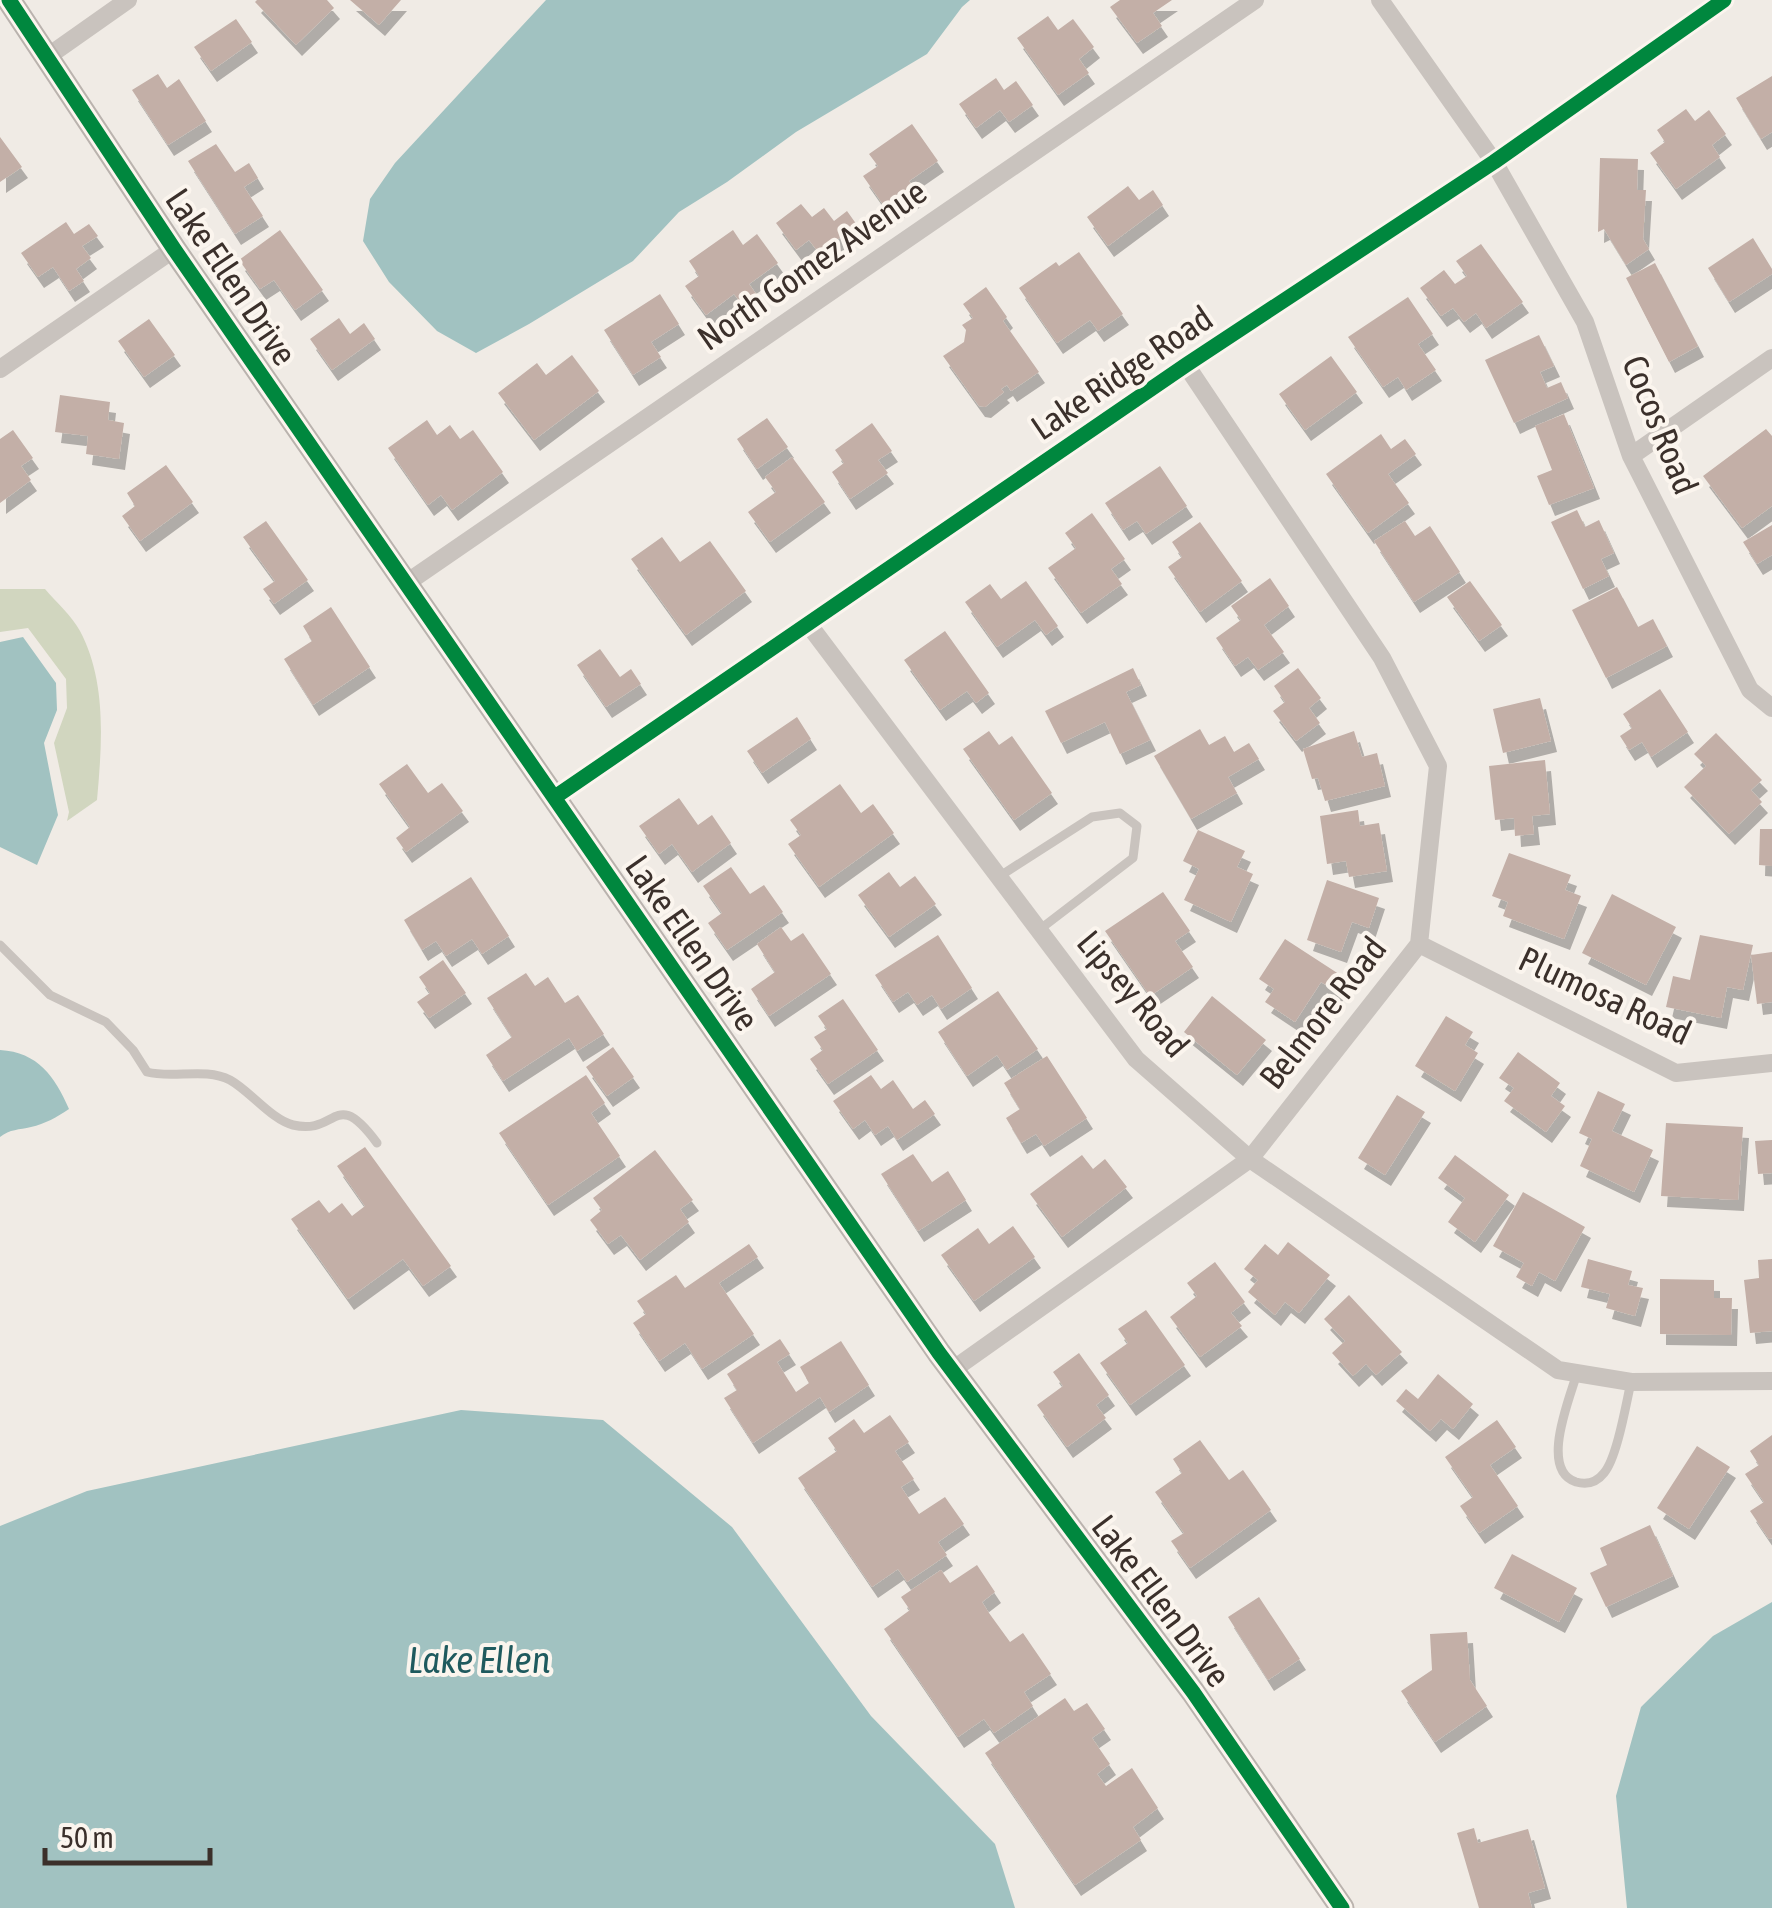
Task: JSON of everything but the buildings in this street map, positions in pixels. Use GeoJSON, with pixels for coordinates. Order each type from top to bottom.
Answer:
{"type":"FeatureCollection","features":[{"type":"Feature","properties":{"kind":"street","name":"Lake Ellen Drive"},"geometry":{"type":"LineString","coordinates":[[9,0],[174,249],[951,1371],[1193,1692],[1342,1908]]}},
{"type":"Feature","properties":{"kind":"street"},"geometry":{"type":"LineString","coordinates":[[47,57],[128,0]]}},
{"type":"Feature","properties":{"kind":"street","name":"North Gomez Avenue"},"geometry":{"type":"LineString","coordinates":[[405,584],[1255,0]]}},
{"type":"Feature","properties":{"kind":"street","name":"Cocos Road"},"geometry":{"type":"LineString","coordinates":[[1380,0],[1494,162],[1585,322],[1631,456],[1750,690],[1772,708]]}},
{"type":"Feature","properties":{"kind":"street","name":"Lake Ridge Road"},"geometry":{"type":"LineString","coordinates":[[555,797],[1186,365],[1494,162],[1724,0]]}},
{"type":"Feature","properties":{"kind":"street"},"geometry":{"type":"LineString","coordinates":[[0,368],[174,249]]}},
{"type":"Feature","properties":{"kind":"street"},"geometry":{"type":"LineString","coordinates":[[1631,456],[1772,358]]}},
{"type":"Feature","properties":{"kind":"street","name":"Belmore Road"},"geometry":{"type":"LineString","coordinates":[[951,1371],[1250,1158],[1419,944],[1438,766],[1382,658],[1186,365]]}},
{"type":"Feature","properties":{"kind":"street","name":"Lipsey Road"},"geometry":{"type":"LineString","coordinates":[[809,625],[1136,1059],[1250,1158],[1558,1370],[1631,1382],[1772,1382]]}},
{"type":"Feature","properties":{"kind":"street","name":"Plumosa Road"},"geometry":{"type":"LineString","coordinates":[[1419,944],[1676,1073],[1772,1063]]}},
{"type":"Feature","properties":{"kind":"lane"},"geometry":{"type":"LineString","coordinates":[[1000,876],[1092,817],[1120,813],[1137,826],[1133,858],[1039,930]]}},
{"type":"Feature","properties":{"kind":"lane"},"geometry":{"type":"LineString","coordinates":[[0,945],[50,995],[106,1022],[134,1050],[146,1072],[228,1079],[288,1124],[313,1128],[341,1114],[351,1116],[362,1122],[378,1143]]}},
{"type":"Feature","properties":{"kind":"lane"},"geometry":{"type":"LineString","coordinates":[[1577,1373],[1557,1447],[1558,1462],[1575,1482],[1591,1483],[1610,1464],[1631,1382]]}},
{"type":"Feature","properties":{"kind":"green space"},"geometry":{"type":"Polygon","coordinates":[[[0,589],[45,589],[77,625],[95,671],[101,735],[97,800],[67,821],[69,812],[54,743],[67,708],[66,679],[28,628],[0,632],[0,589]]]}},
{"type":"Feature","properties":{"kind":"water"},"geometry":{"type":"Polygon","coordinates":[[[546,0],[970,0],[927,54],[796,132],[679,212],[633,261],[476,353],[437,331],[389,282],[363,241],[370,199],[395,163],[546,0]]]}},
{"type":"Feature","properties":{"kind":"water"},"geometry":{"type":"Polygon","coordinates":[[[23,637],[56,683],[57,710],[44,743],[58,815],[37,865],[0,847],[0,642],[23,637]]]}},
{"type":"Feature","properties":{"kind":"water"},"geometry":{"type":"Polygon","coordinates":[[[0,1050],[25,1056],[44,1068],[69,1109],[46,1122],[0,1137],[0,1050]]]}},
{"type":"Feature","properties":{"kind":"water","name":"Lake Ellen"},"geometry":{"type":"Polygon","coordinates":[[[461,1410],[603,1420],[732,1527],[871,1716],[995,1844],[1015,1908],[0,1908],[0,1526],[87,1491],[461,1410]]]}},
{"type":"Feature","properties":{"kind":"water"},"geometry":{"type":"Polygon","coordinates":[[[1772,1602],[1772,1908],[1627,1908],[1616,1796],[1641,1707],[1713,1636],[1772,1602]]]}},
{"type":"Feature","properties":{"kind":"cycle path"},"geometry":{"type":"LineString","coordinates":[[9,0],[174,249],[939,1353],[1193,1692],[1342,1908]]}},
{"type":"Feature","properties":{"kind":"cycle path"},"geometry":{"type":"LineString","coordinates":[[555,797],[1186,365],[1494,162],[1724,0]]}}]}
